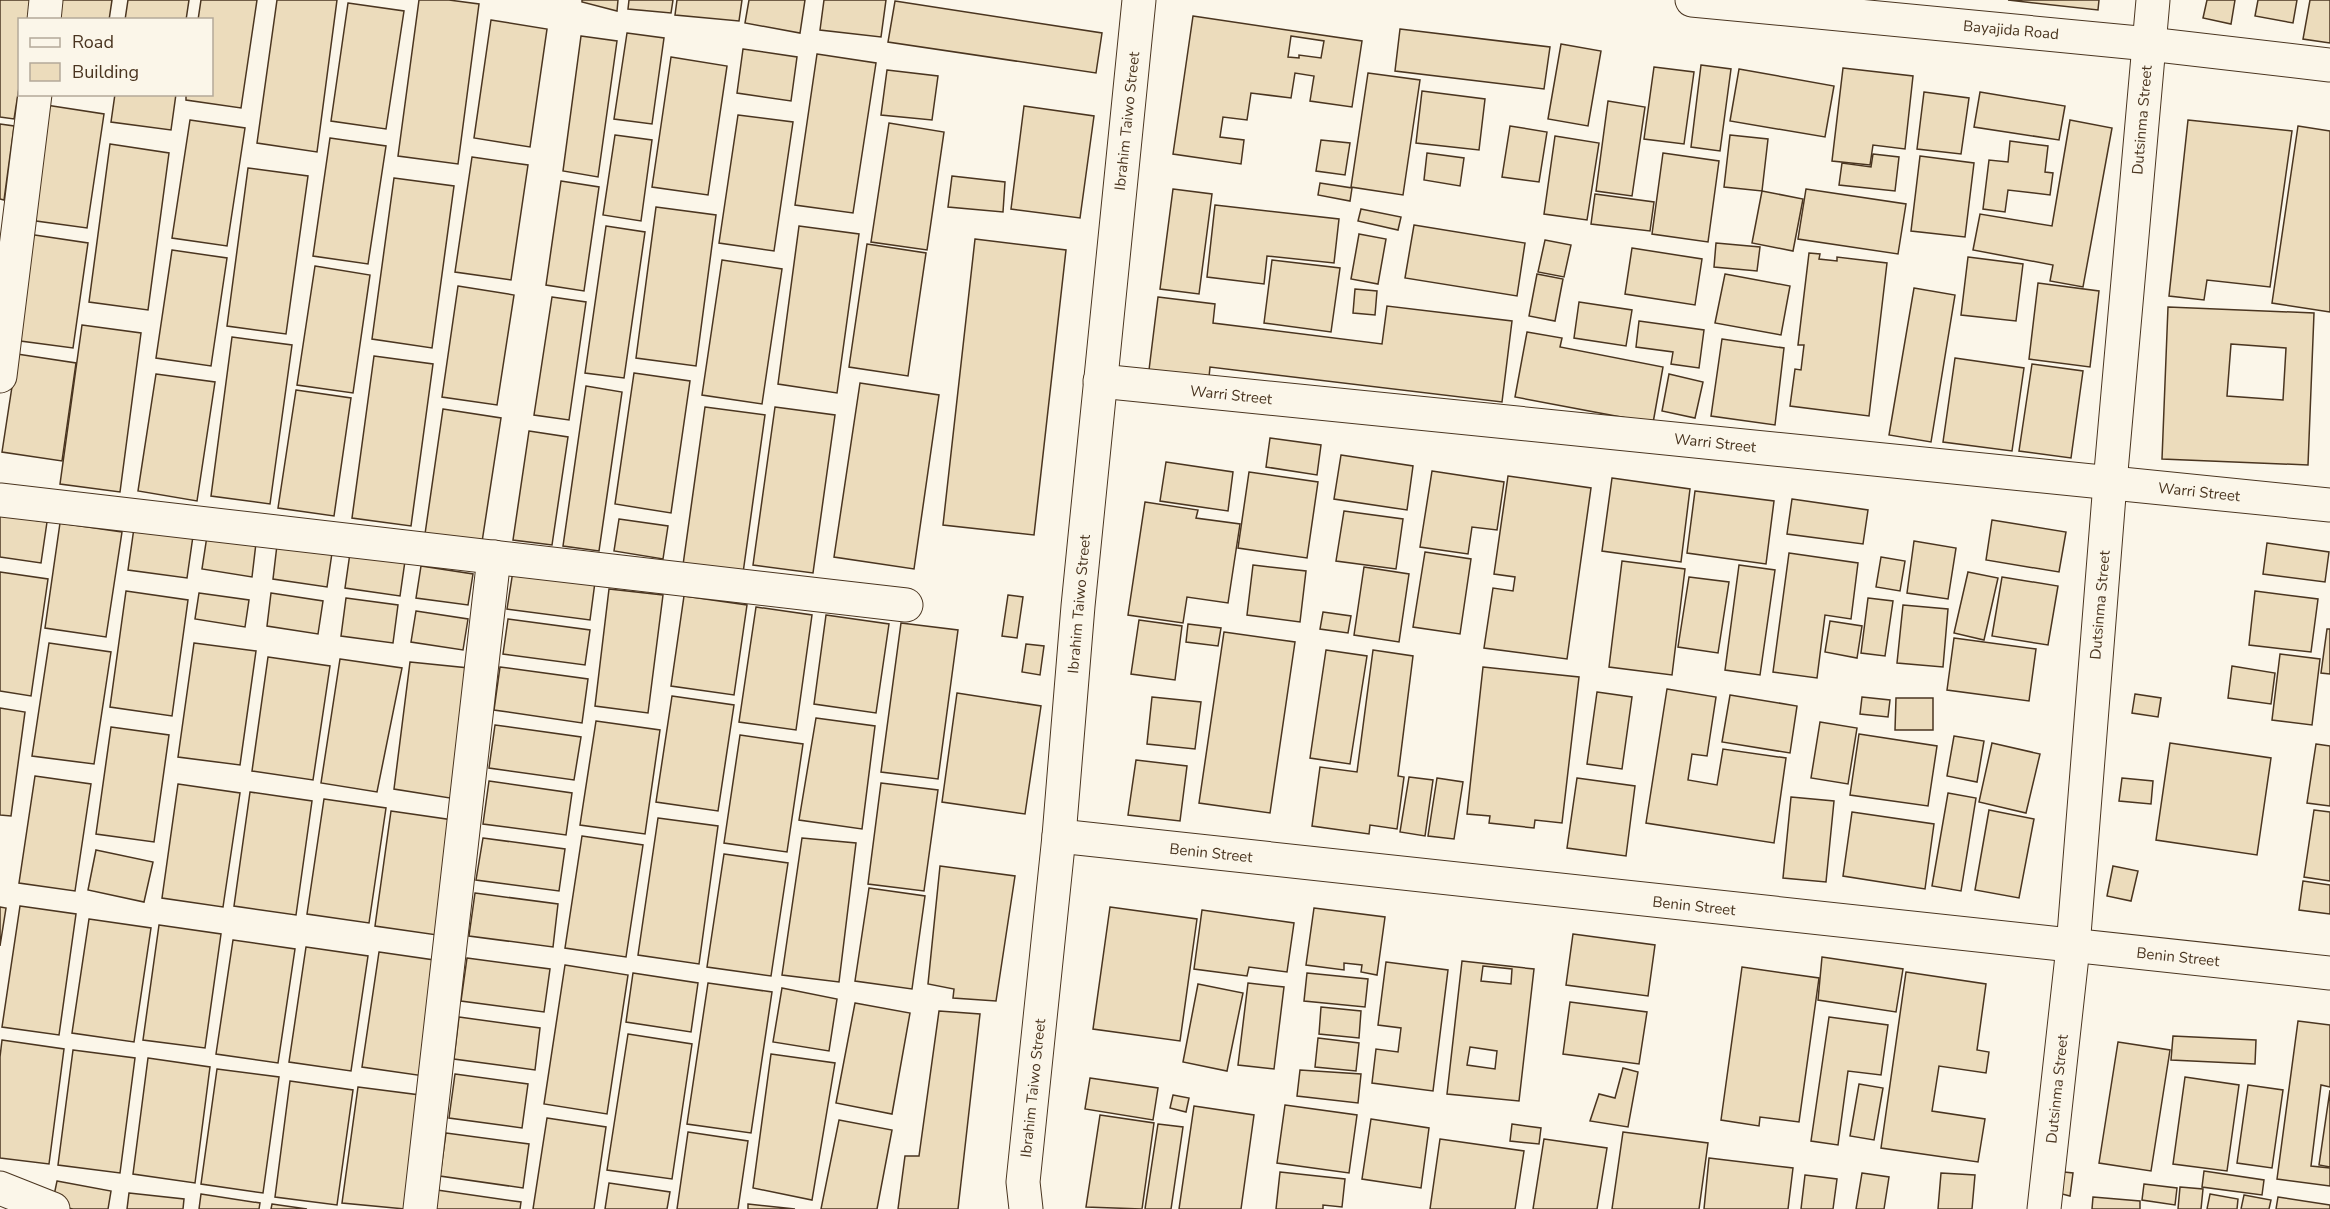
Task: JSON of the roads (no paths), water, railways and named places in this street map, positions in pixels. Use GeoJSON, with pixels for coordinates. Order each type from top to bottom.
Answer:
{"type":"FeatureCollection","features":[{"type":"Feature","properties":{"kind":"street"},"geometry":{"type":"LineString","coordinates":[[44,18],[46,0]]}},
{"type":"Feature","properties":{"kind":"street","name":"Ibrahim Taiwo Street"},"geometry":{"type":"LineString","coordinates":[[1026,1209],[1023,1182],[1059,836],[1078,606],[1139,0]]}},
{"type":"Feature","properties":{"kind":"street","name":"Bayajida Road"},"geometry":{"type":"LineString","coordinates":[[1702,0],[2330,64]]}},
{"type":"Feature","properties":{"kind":"street","name":"Dutsinma Street"},"geometry":{"type":"LineString","coordinates":[[2044,1209],[2073,947],[2110,483],[2153,0]]}},
{"type":"Feature","properties":{"kind":"street"},"geometry":{"type":"LineString","coordinates":[[0,376],[35,96]]}},
{"type":"Feature","properties":{"kind":"street","name":"Warri Street"},"geometry":{"type":"LineString","coordinates":[[1100,381],[2330,505]]}},
{"type":"Feature","properties":{"kind":"street"},"geometry":{"type":"LineString","coordinates":[[0,500],[906,604]]}},
{"type":"Feature","properties":{"kind":"street"},"geometry":{"type":"LineString","coordinates":[[420,1209],[494,556]]}},
{"type":"Feature","properties":{"kind":"street","name":"Benin Street"},"geometry":{"type":"LineString","coordinates":[[1059,836],[2330,973]]}},
{"type":"Feature","properties":{"kind":"street"},"geometry":{"type":"LineString","coordinates":[[0,1188],[53,1209]]}}]}
